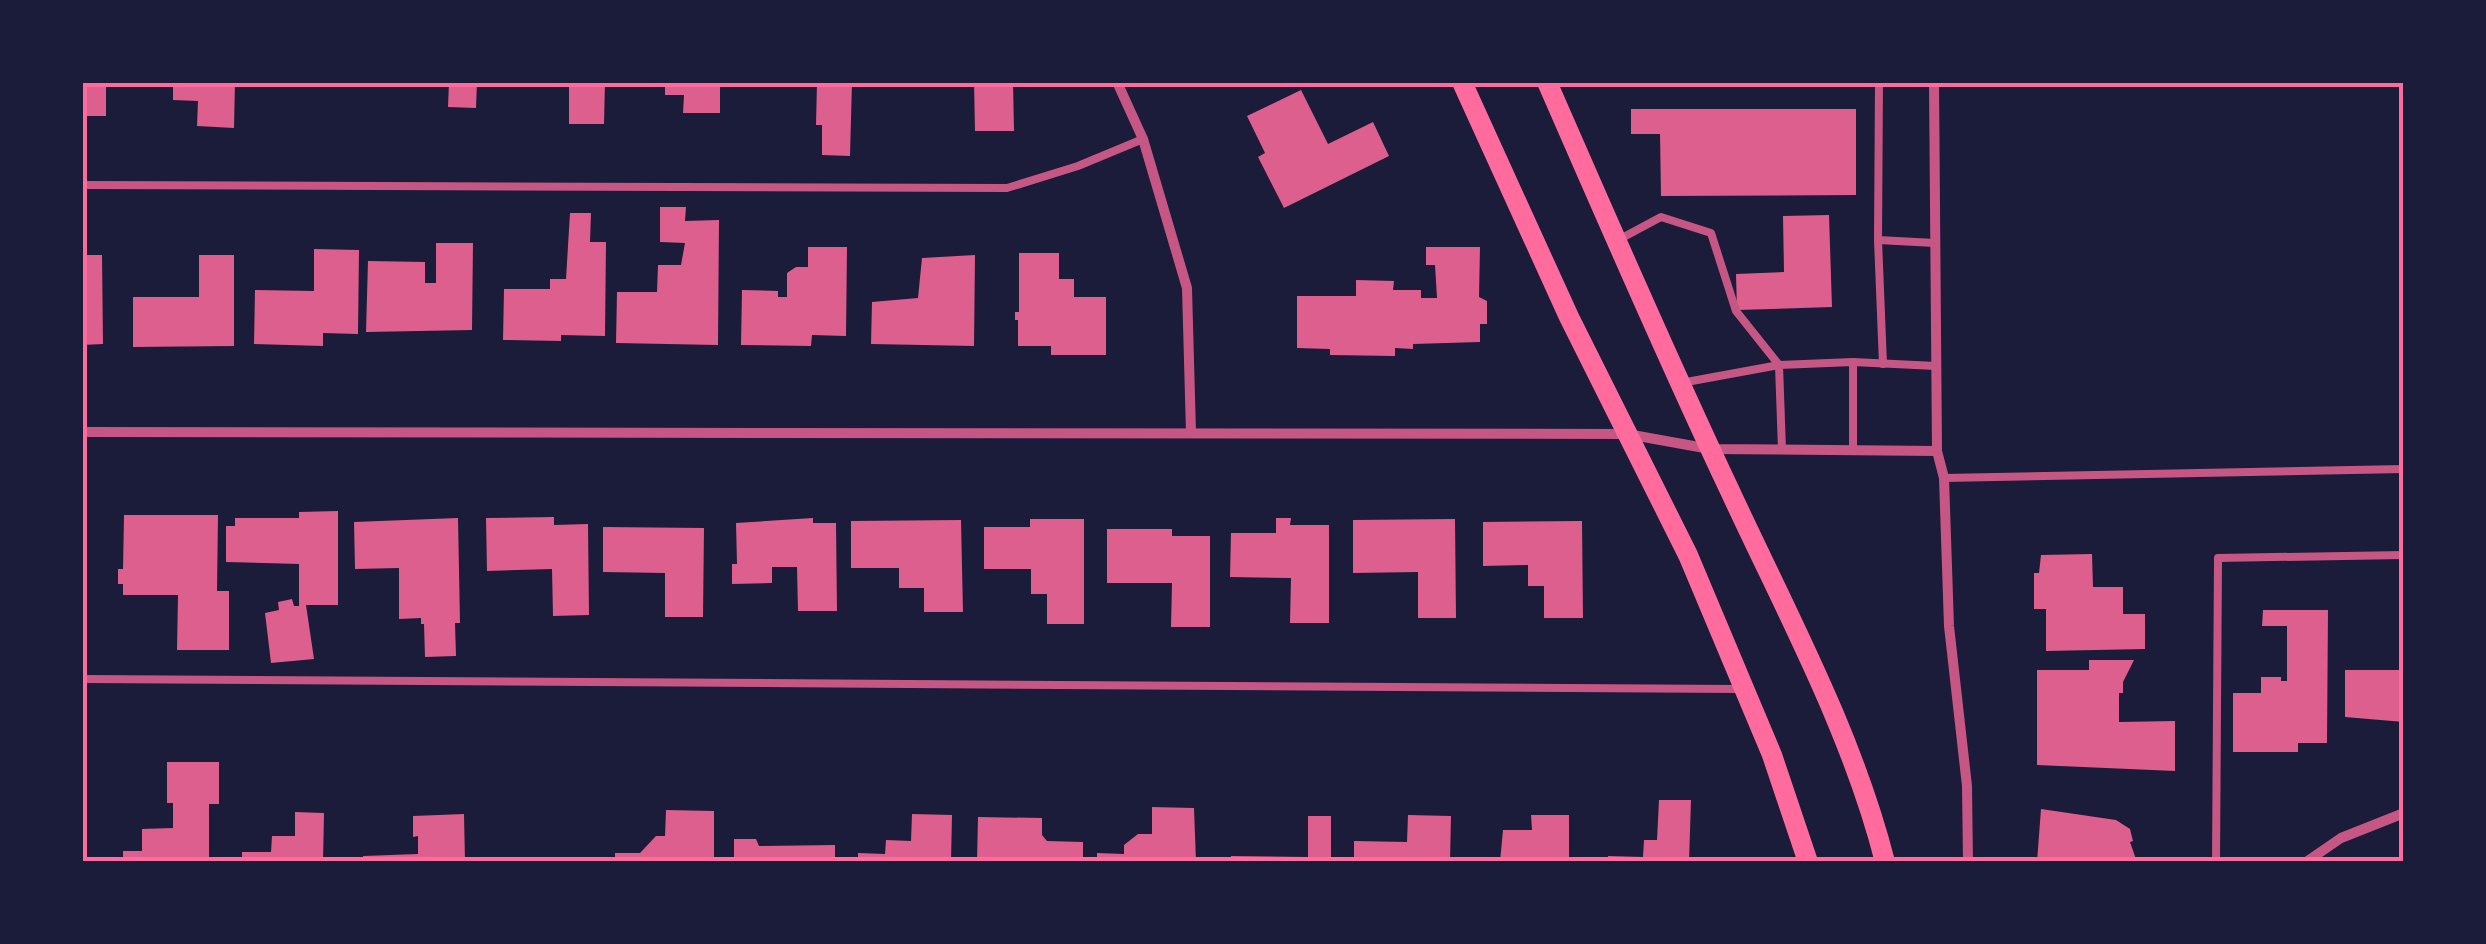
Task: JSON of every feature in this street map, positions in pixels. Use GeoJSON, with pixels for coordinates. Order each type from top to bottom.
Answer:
{"type":"FeatureCollection","features":[{"type":"Feature","properties":{"kind":"main road"},"geometry":{"type":"LineString","coordinates":[[1486,82],[1464,87],[1569,318],[1688,555],[1772,756],[1808,862]]}},
{"type":"Feature","properties":{"kind":"main road"},"geometry":{"type":"LineString","coordinates":[[1547,82],[1680,383],[1817,676],[1870,804],[1885,862]]}},
{"type":"Feature","properties":{"kind":"street"},"geometry":{"type":"LineString","coordinates":[[1117,82],[1143,139],[1187,288],[1192,433]]}},
{"type":"Feature","properties":{"kind":"street"},"geometry":{"type":"LineString","coordinates":[[1934,82],[1937,451],[1944,478],[1948,626],[1966,786],[1968,862]]}},
{"type":"Feature","properties":{"kind":"street"},"geometry":{"type":"LineString","coordinates":[[82,432],[1627,434],[1710,449],[1937,451]]}},
{"type":"Feature","properties":{"kind":"street"},"geometry":{"type":"LineString","coordinates":[[2306,862],[2341,838],[2404,813]]}},
{"type":"Feature","properties":{"kind":"lane"},"geometry":{"type":"LineString","coordinates":[[1879,82],[1878,240],[1883,364]]}},
{"type":"Feature","properties":{"kind":"lane"},"geometry":{"type":"LineString","coordinates":[[82,185],[1006,188],[1078,166],[1143,139]]}},
{"type":"Feature","properties":{"kind":"lane"},"geometry":{"type":"LineString","coordinates":[[1617,240],[1660,217],[1711,233],[1736,311],[1779,365],[1782,450]]}},
{"type":"Feature","properties":{"kind":"lane"},"geometry":{"type":"LineString","coordinates":[[1878,240],[1935,243]]}},
{"type":"Feature","properties":{"kind":"lane"},"geometry":{"type":"LineString","coordinates":[[1853,362],[1853,450]]}},
{"type":"Feature","properties":{"kind":"lane"},"geometry":{"type":"LineString","coordinates":[[1680,383],[1779,365],[1853,362],[1936,366]]}},
{"type":"Feature","properties":{"kind":"lane"},"geometry":{"type":"LineString","coordinates":[[1944,478],[2404,469]]}},
{"type":"Feature","properties":{"kind":"lane"},"geometry":{"type":"LineString","coordinates":[[2216,862],[2218,558],[2404,555]]}},
{"type":"Feature","properties":{"kind":"lane"},"geometry":{"type":"LineString","coordinates":[[82,679],[1744,688]]}},
{"type":"Feature","properties":{"kind":"building"},"geometry":{"type":"Polygon","coordinates":[[[82,82],[106,82],[106,116],[82,116],[82,82]]]}},
{"type":"Feature","properties":{"kind":"building"},"geometry":{"type":"Polygon","coordinates":[[[173,82],[235,82],[234,128],[197,126],[198,101],[173,100],[173,82]]]}},
{"type":"Feature","properties":{"kind":"building"},"geometry":{"type":"Polygon","coordinates":[[[449,82],[477,82],[476,108],[448,107],[449,82]]]}},
{"type":"Feature","properties":{"kind":"building"},"geometry":{"type":"Polygon","coordinates":[[[569,82],[605,82],[604,124],[569,124],[569,82]]]}},
{"type":"Feature","properties":{"kind":"building"},"geometry":{"type":"Polygon","coordinates":[[[665,82],[720,82],[720,113],[683,113],[684,95],[665,95],[665,82]]]}},
{"type":"Feature","properties":{"kind":"building"},"geometry":{"type":"Polygon","coordinates":[[[817,82],[852,82],[850,156],[822,155],[822,125],[816,125],[817,82]]]}},
{"type":"Feature","properties":{"kind":"building"},"geometry":{"type":"Polygon","coordinates":[[[974,82],[1013,82],[1014,131],[975,131],[974,82]]]}},
{"type":"Feature","properties":{"kind":"building"},"geometry":{"type":"Polygon","coordinates":[[[1301,90],[1328,144],[1373,122],[1389,156],[1284,208],[1258,157],[1265,153],[1247,116],[1301,90]]]}},
{"type":"Feature","properties":{"kind":"building"},"geometry":{"type":"Polygon","coordinates":[[[1631,109],[1856,109],[1856,195],[1661,196],[1660,134],[1631,134],[1631,109]]]}},
{"type":"Feature","properties":{"kind":"building"},"geometry":{"type":"Polygon","coordinates":[[[660,207],[686,207],[685,221],[719,220],[718,345],[616,343],[617,292],[657,292],[658,265],[681,265],[685,243],[660,242],[660,207]]]}},
{"type":"Feature","properties":{"kind":"building"},"geometry":{"type":"Polygon","coordinates":[[[570,213],[591,213],[590,242],[606,242],[605,336],[561,335],[561,341],[503,340],[504,289],[550,289],[550,279],[566,279],[570,213]]]}},
{"type":"Feature","properties":{"kind":"building"},"geometry":{"type":"Polygon","coordinates":[[[1829,215],[1832,307],[1737,310],[1736,274],[1784,272],[1783,216],[1829,215]]]}},
{"type":"Feature","properties":{"kind":"building"},"geometry":{"type":"Polygon","coordinates":[[[436,243],[473,243],[472,330],[366,332],[368,261],[425,262],[425,283],[436,283],[436,243]]]}},
{"type":"Feature","properties":{"kind":"building"},"geometry":{"type":"Polygon","coordinates":[[[808,247],[847,247],[846,336],[812,335],[811,346],[741,345],[742,290],[778,291],[778,297],[787,297],[787,273],[796,267],[808,267],[808,247]]]}},
{"type":"Feature","properties":{"kind":"building"},"geometry":{"type":"Polygon","coordinates":[[[1426,247],[1480,247],[1479,297],[1487,301],[1487,324],[1480,324],[1480,342],[1413,344],[1413,349],[1395,348],[1395,356],[1330,355],[1330,349],[1297,348],[1297,296],[1356,296],[1356,280],[1394,281],[1393,290],[1421,290],[1421,298],[1437,298],[1435,265],[1426,265],[1426,247]]]}},
{"type":"Feature","properties":{"kind":"building"},"geometry":{"type":"Polygon","coordinates":[[[314,249],[359,250],[358,334],[323,333],[323,346],[254,344],[255,290],[314,291],[314,249]]]}},
{"type":"Feature","properties":{"kind":"building"},"geometry":{"type":"Polygon","coordinates":[[[1019,253],[1059,253],[1059,279],[1074,279],[1074,297],[1106,297],[1106,355],[1051,355],[1051,346],[1018,346],[1015,312],[1019,312],[1019,253]]]}},
{"type":"Feature","properties":{"kind":"building"},"geometry":{"type":"Polygon","coordinates":[[[82,255],[102,255],[103,344],[82,345],[82,255]]]}},
{"type":"Feature","properties":{"kind":"building"},"geometry":{"type":"Polygon","coordinates":[[[199,255],[234,255],[234,346],[133,347],[133,297],[199,297],[199,255]]]}},
{"type":"Feature","properties":{"kind":"building"},"geometry":{"type":"Polygon","coordinates":[[[975,255],[974,346],[871,344],[872,302],[918,298],[922,258],[975,255]]]}},
{"type":"Feature","properties":{"kind":"building"},"geometry":{"type":"Polygon","coordinates":[[[338,511],[338,605],[306,605],[314,659],[271,663],[265,613],[279,610],[278,602],[292,599],[294,606],[299,606],[299,564],[226,562],[226,526],[235,526],[235,518],[299,518],[299,512],[338,511]]]}},
{"type":"Feature","properties":{"kind":"building"},"geometry":{"type":"Polygon","coordinates":[[[124,515],[218,515],[217,591],[229,591],[229,650],[177,650],[178,595],[123,595],[118,569],[123,569],[124,515]]]}},
{"type":"Feature","properties":{"kind":"building"},"geometry":{"type":"Polygon","coordinates":[[[554,517],[554,525],[588,524],[589,615],[553,616],[552,569],[487,571],[486,518],[554,517]]]}},
{"type":"Feature","properties":{"kind":"building"},"geometry":{"type":"Polygon","coordinates":[[[458,518],[460,623],[455,623],[456,656],[425,657],[421,618],[399,619],[399,568],[355,569],[354,522],[458,518]]]}},
{"type":"Feature","properties":{"kind":"building"},"geometry":{"type":"Polygon","coordinates":[[[813,518],[813,523],[836,523],[837,611],[798,611],[797,567],[772,567],[772,583],[732,584],[732,564],[737,564],[736,523],[813,518]]]}},
{"type":"Feature","properties":{"kind":"building"},"geometry":{"type":"Polygon","coordinates":[[[1276,518],[1291,518],[1290,525],[1329,525],[1329,623],[1290,623],[1291,578],[1230,577],[1231,533],[1276,533],[1276,518]]]}},
{"type":"Feature","properties":{"kind":"building"},"geometry":{"type":"Polygon","coordinates":[[[1030,519],[1084,519],[1084,624],[1047,624],[1047,594],[1031,594],[1031,569],[984,569],[984,527],[1030,527],[1030,519]]]}},
{"type":"Feature","properties":{"kind":"building"},"geometry":{"type":"Polygon","coordinates":[[[1455,519],[1456,618],[1418,618],[1418,572],[1353,573],[1353,520],[1455,519]]]}},
{"type":"Feature","properties":{"kind":"building"},"geometry":{"type":"Polygon","coordinates":[[[961,520],[963,612],[924,612],[924,588],[899,588],[899,568],[851,568],[851,521],[961,520]]]}},
{"type":"Feature","properties":{"kind":"building"},"geometry":{"type":"Polygon","coordinates":[[[1582,521],[1583,618],[1544,618],[1544,586],[1528,586],[1528,565],[1483,566],[1483,522],[1582,521]]]}},
{"type":"Feature","properties":{"kind":"building"},"geometry":{"type":"Polygon","coordinates":[[[603,527],[704,528],[703,617],[665,617],[665,573],[603,572],[603,527]]]}},
{"type":"Feature","properties":{"kind":"building"},"geometry":{"type":"Polygon","coordinates":[[[1107,529],[1172,529],[1172,536],[1210,536],[1210,627],[1171,627],[1172,583],[1107,583],[1107,529]]]}},
{"type":"Feature","properties":{"kind":"building"},"geometry":{"type":"Polygon","coordinates":[[[2092,554],[2093,587],[2123,587],[2123,614],[2145,614],[2145,649],[2046,651],[2046,609],[2034,609],[2034,573],[2039,573],[2041,555],[2092,554]]]}},
{"type":"Feature","properties":{"kind":"building"},"geometry":{"type":"Polygon","coordinates":[[[2263,610],[2328,610],[2327,743],[2298,743],[2298,752],[2233,752],[2233,693],[2261,693],[2261,677],[2281,677],[2281,681],[2287,681],[2287,626],[2262,626],[2263,610]]]}},
{"type":"Feature","properties":{"kind":"building"},"geometry":{"type":"Polygon","coordinates":[[[2089,660],[2134,660],[2123,682],[2123,693],[2119,693],[2119,722],[2175,721],[2175,771],[2037,765],[2037,670],[2089,670],[2089,660]]]}},
{"type":"Feature","properties":{"kind":"building"},"geometry":{"type":"Polygon","coordinates":[[[2345,670],[2404,670],[2404,722],[2345,717],[2345,670]]]}},
{"type":"Feature","properties":{"kind":"building"},"geometry":{"type":"Polygon","coordinates":[[[167,762],[219,762],[219,804],[209,804],[209,862],[123,862],[123,851],[142,851],[142,829],[173,828],[173,803],[167,803],[167,762]]]}},
{"type":"Feature","properties":{"kind":"building"},"geometry":{"type":"Polygon","coordinates":[[[1659,800],[1691,800],[1689,862],[1608,862],[1608,856],[1643,857],[1644,840],[1657,840],[1659,800]]]}},
{"type":"Feature","properties":{"kind":"building"},"geometry":{"type":"Polygon","coordinates":[[[1152,807],[1194,808],[1196,862],[1097,862],[1097,853],[1124,854],[1124,845],[1138,834],[1152,834],[1152,807]]]}},
{"type":"Feature","properties":{"kind":"building"},"geometry":{"type":"Polygon","coordinates":[[[2041,809],[2116,820],[2130,829],[2137,862],[2037,862],[2041,809]]]}},
{"type":"Feature","properties":{"kind":"building"},"geometry":{"type":"Polygon","coordinates":[[[666,810],[714,811],[714,862],[615,862],[615,853],[640,853],[656,836],[665,836],[666,810]]]}},
{"type":"Feature","properties":{"kind":"building"},"geometry":{"type":"Polygon","coordinates":[[[295,812],[324,813],[323,862],[242,862],[242,852],[271,852],[272,836],[295,836],[295,812]]]}},
{"type":"Feature","properties":{"kind":"building"},"geometry":{"type":"Polygon","coordinates":[[[464,814],[465,862],[363,862],[363,856],[418,854],[413,816],[464,814]]]}},
{"type":"Feature","properties":{"kind":"building"},"geometry":{"type":"Polygon","coordinates":[[[912,814],[952,815],[951,862],[858,862],[858,853],[885,854],[886,840],[911,841],[912,814]]]}},
{"type":"Feature","properties":{"kind":"building"},"geometry":{"type":"Polygon","coordinates":[[[1408,815],[1451,816],[1450,862],[1354,862],[1354,841],[1407,842],[1408,815]]]}},
{"type":"Feature","properties":{"kind":"building"},"geometry":{"type":"Polygon","coordinates":[[[1531,815],[1569,815],[1569,862],[1500,862],[1503,830],[1532,830],[1531,815]]]}},
{"type":"Feature","properties":{"kind":"building"},"geometry":{"type":"Polygon","coordinates":[[[1308,816],[1331,816],[1331,862],[1231,862],[1231,856],[1308,857],[1308,816]]]}},
{"type":"Feature","properties":{"kind":"building"},"geometry":{"type":"Polygon","coordinates":[[[978,817],[1042,818],[1042,835],[1047,841],[1083,842],[1083,862],[977,862],[978,817]]]}},
{"type":"Feature","properties":{"kind":"building"},"geometry":{"type":"Polygon","coordinates":[[[734,839],[756,839],[759,846],[835,845],[835,862],[734,862],[734,839]]]}}]}
